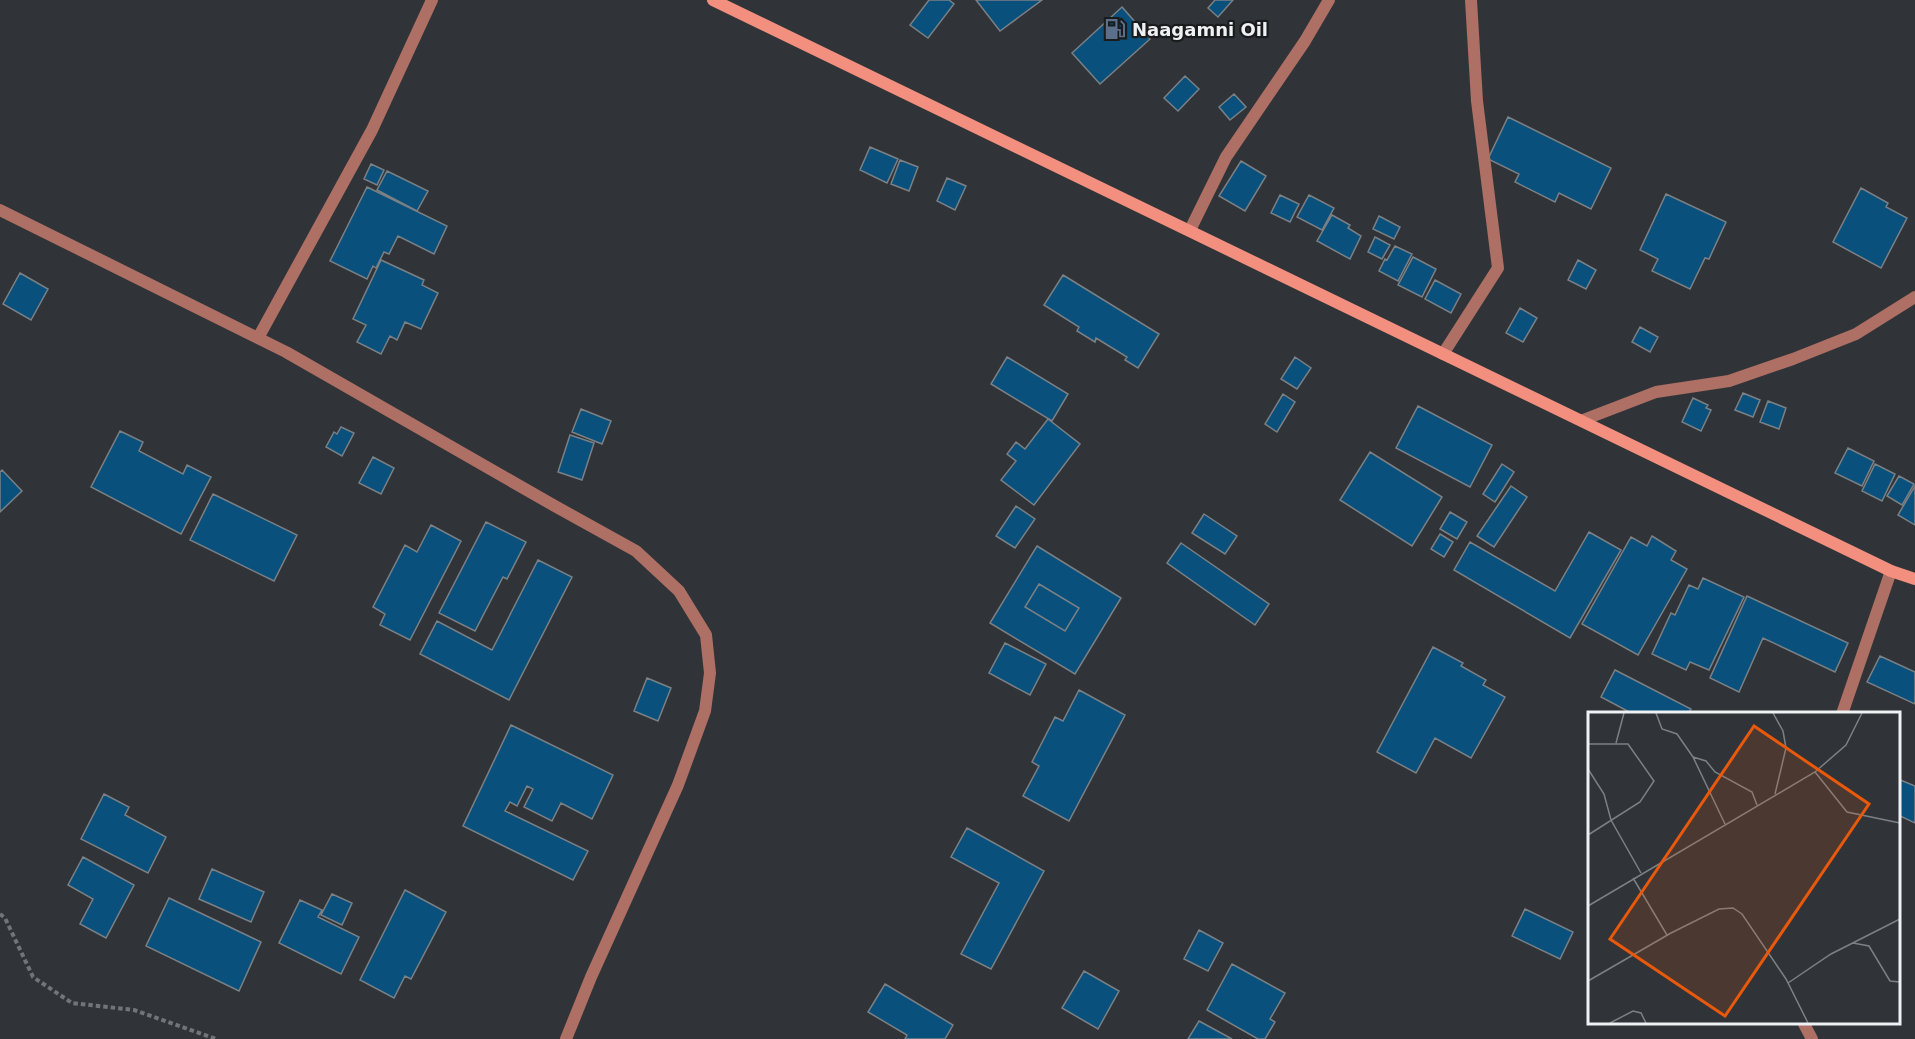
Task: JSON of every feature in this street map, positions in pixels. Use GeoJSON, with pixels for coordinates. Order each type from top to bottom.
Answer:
{"type":"FeatureCollection","features":[{"type":"Feature","properties":{"kind":"main road"},"geometry":{"type":"LineString","coordinates":[[713,0],[1190,230],[1523,394],[1583,420],[1892,571],[1915,579]]}},
{"type":"Feature","properties":{"kind":"street"},"geometry":{"type":"LineString","coordinates":[[258,338],[372,130],[432,0]]}},
{"type":"Feature","properties":{"kind":"street"},"geometry":{"type":"LineString","coordinates":[[1190,230],[1226,157],[1305,41],[1329,0]]}},
{"type":"Feature","properties":{"kind":"street"},"geometry":{"type":"LineString","coordinates":[[1443,354],[1498,268],[1477,101],[1471,0]]}},
{"type":"Feature","properties":{"kind":"street"},"geometry":{"type":"LineString","coordinates":[[0,210],[286,352],[636,551],[680,591],[706,635],[710,673],[705,711],[678,785],[591,977],[566,1039]]}},
{"type":"Feature","properties":{"kind":"street"},"geometry":{"type":"LineString","coordinates":[[1583,420],[1656,392],[1729,381],[1793,360],[1856,334],[1915,297]]}},
{"type":"Feature","properties":{"kind":"street"},"geometry":{"type":"LineString","coordinates":[[1843,712],[1892,571]]}},
{"type":"Feature","properties":{"kind":"street"},"geometry":{"type":"LineString","coordinates":[[1804,1024],[1812,1039]]}},
{"type":"Feature","properties":{"kind":"path"},"geometry":{"type":"LineString","coordinates":[[0,914],[5,918],[33,977],[72,1002],[134,1010],[216,1039]]}},
{"type":"Feature","properties":{"kind":"building"},"geometry":{"type":"Polygon","coordinates":[[[929,0],[949,0],[954,4],[928,38],[910,25],[929,0]]]}},
{"type":"Feature","properties":{"kind":"building"},"geometry":{"type":"Polygon","coordinates":[[[976,0],[1042,0],[1000,31],[976,0]]]}},
{"type":"Feature","properties":{"kind":"building"},"geometry":{"type":"Polygon","coordinates":[[[1215,0],[1233,0],[1218,17],[1208,8],[1215,0]]]}},
{"type":"Feature","properties":{"kind":"building"},"geometry":{"type":"Polygon","coordinates":[[[1122,7],[1150,39],[1100,84],[1072,53],[1122,7]]]}},
{"type":"Feature","properties":{"kind":"building"},"geometry":{"type":"Polygon","coordinates":[[[1185,76],[1199,89],[1178,111],[1164,98],[1185,76]]]}},
{"type":"Feature","properties":{"kind":"building"},"geometry":{"type":"Polygon","coordinates":[[[1234,94],[1246,107],[1230,120],[1219,107],[1234,94]]]}},
{"type":"Feature","properties":{"kind":"building"},"geometry":{"type":"Polygon","coordinates":[[[1508,117],[1611,168],[1591,209],[1559,193],[1555,202],[1515,182],[1519,174],[1488,159],[1508,117]]]}},
{"type":"Feature","properties":{"kind":"building"},"geometry":{"type":"Polygon","coordinates":[[[870,147],[898,159],[887,183],[860,170],[870,147]]]}},
{"type":"Feature","properties":{"kind":"building"},"geometry":{"type":"Polygon","coordinates":[[[900,160],[918,167],[909,191],[891,184],[900,160]]]}},
{"type":"Feature","properties":{"kind":"building"},"geometry":{"type":"Polygon","coordinates":[[[1241,161],[1266,176],[1245,211],[1219,196],[1241,161]]]}},
{"type":"Feature","properties":{"kind":"building"},"geometry":{"type":"Polygon","coordinates":[[[371,164],[384,170],[377,185],[364,179],[371,164]]]}},
{"type":"Feature","properties":{"kind":"building"},"geometry":{"type":"Polygon","coordinates":[[[387,171],[428,191],[417,211],[377,190],[387,171]]]}},
{"type":"Feature","properties":{"kind":"building"},"geometry":{"type":"Polygon","coordinates":[[[947,178],[966,186],[955,210],[937,201],[947,178]]]}},
{"type":"Feature","properties":{"kind":"building"},"geometry":{"type":"Polygon","coordinates":[[[367,187],[447,226],[434,254],[398,236],[389,254],[384,252],[376,268],[373,266],[367,279],[330,261],[367,187]]]}},
{"type":"Feature","properties":{"kind":"building"},"geometry":{"type":"Polygon","coordinates":[[[1861,188],[1888,203],[1886,207],[1907,218],[1881,268],[1833,242],[1861,188]]]}},
{"type":"Feature","properties":{"kind":"building"},"geometry":{"type":"Polygon","coordinates":[[[1666,194],[1726,222],[1709,259],[1705,258],[1690,289],[1652,271],[1658,259],[1640,250],[1666,194]]]}},
{"type":"Feature","properties":{"kind":"building"},"geometry":{"type":"Polygon","coordinates":[[[1280,195],[1299,204],[1290,222],[1271,213],[1280,195]]]}},
{"type":"Feature","properties":{"kind":"building"},"geometry":{"type":"Polygon","coordinates":[[[1309,195],[1334,208],[1322,230],[1297,217],[1309,195]]]}},
{"type":"Feature","properties":{"kind":"building"},"geometry":{"type":"Polygon","coordinates":[[[1332,215],[1350,225],[1348,228],[1361,236],[1350,259],[1317,241],[1332,215]]]}},
{"type":"Feature","properties":{"kind":"building"},"geometry":{"type":"Polygon","coordinates":[[[1379,216],[1400,227],[1394,239],[1373,229],[1379,216]]]}},
{"type":"Feature","properties":{"kind":"building"},"geometry":{"type":"Polygon","coordinates":[[[1375,237],[1390,245],[1382,259],[1368,252],[1375,237]]]}},
{"type":"Feature","properties":{"kind":"building"},"geometry":{"type":"Polygon","coordinates":[[[1395,246],[1412,254],[1398,281],[1379,271],[1395,246]]]}},
{"type":"Feature","properties":{"kind":"building"},"geometry":{"type":"Polygon","coordinates":[[[1413,257],[1436,269],[1422,297],[1398,285],[1413,257]]]}},
{"type":"Feature","properties":{"kind":"building"},"geometry":{"type":"Polygon","coordinates":[[[381,260],[424,280],[422,285],[438,293],[421,329],[405,322],[397,340],[390,336],[381,354],[357,342],[366,325],[353,319],[381,260]]]}},
{"type":"Feature","properties":{"kind":"building"},"geometry":{"type":"Polygon","coordinates":[[[1578,260],[1596,270],[1586,289],[1568,280],[1578,260]]]}},
{"type":"Feature","properties":{"kind":"building"},"geometry":{"type":"Polygon","coordinates":[[[20,273],[48,289],[31,320],[3,304],[20,273]]]}},
{"type":"Feature","properties":{"kind":"building"},"geometry":{"type":"Polygon","coordinates":[[[1063,275],[1159,334],[1138,368],[1125,360],[1127,357],[1096,338],[1095,342],[1077,331],[1079,327],[1044,305],[1063,275]]]}},
{"type":"Feature","properties":{"kind":"building"},"geometry":{"type":"Polygon","coordinates":[[[1435,280],[1461,294],[1451,313],[1425,299],[1435,280]]]}},
{"type":"Feature","properties":{"kind":"building"},"geometry":{"type":"Polygon","coordinates":[[[1520,308],[1537,318],[1523,342],[1506,333],[1520,308]]]}},
{"type":"Feature","properties":{"kind":"building"},"geometry":{"type":"Polygon","coordinates":[[[1640,327],[1658,337],[1650,352],[1632,342],[1640,327]]]}},
{"type":"Feature","properties":{"kind":"building"},"geometry":{"type":"Polygon","coordinates":[[[1007,357],[1068,394],[1052,421],[991,384],[1007,357]]]}},
{"type":"Feature","properties":{"kind":"building"},"geometry":{"type":"Polygon","coordinates":[[[1295,357],[1311,368],[1297,389],[1281,379],[1295,357]]]}},
{"type":"Feature","properties":{"kind":"building"},"geometry":{"type":"Polygon","coordinates":[[[1743,393],[1760,400],[1753,417],[1735,410],[1743,393]]]}},
{"type":"Feature","properties":{"kind":"building"},"geometry":{"type":"Polygon","coordinates":[[[1283,394],[1295,402],[1277,432],[1265,424],[1283,394]]]}},
{"type":"Feature","properties":{"kind":"building"},"geometry":{"type":"Polygon","coordinates":[[[1693,398],[1708,405],[1706,408],[1711,410],[1701,431],[1682,422],[1693,398]]]}},
{"type":"Feature","properties":{"kind":"building"},"geometry":{"type":"Polygon","coordinates":[[[1768,401],[1786,408],[1779,429],[1760,422],[1768,401]]]}},
{"type":"Feature","properties":{"kind":"building"},"geometry":{"type":"Polygon","coordinates":[[[1418,406],[1492,445],[1470,487],[1396,448],[1418,406]]]}},
{"type":"Feature","properties":{"kind":"building"},"geometry":{"type":"Polygon","coordinates":[[[581,409],[611,421],[602,444],[572,432],[581,409]]]}},
{"type":"Feature","properties":{"kind":"building"},"geometry":{"type":"Polygon","coordinates":[[[1048,419],[1080,444],[1034,505],[1001,480],[1016,461],[1007,454],[1016,442],[1025,449],[1048,419]]]}},
{"type":"Feature","properties":{"kind":"building"},"geometry":{"type":"Polygon","coordinates":[[[341,427],[354,433],[342,456],[326,447],[334,432],[337,434],[341,427]]]}},
{"type":"Feature","properties":{"kind":"building"},"geometry":{"type":"Polygon","coordinates":[[[120,431],[143,442],[139,451],[183,474],[187,465],[211,477],[181,534],[91,487],[120,431]]]}},
{"type":"Feature","properties":{"kind":"building"},"geometry":{"type":"Polygon","coordinates":[[[570,435],[594,443],[582,480],[558,472],[570,435]]]}},
{"type":"Feature","properties":{"kind":"building"},"geometry":{"type":"Polygon","coordinates":[[[1848,448],[1874,461],[1862,486],[1835,473],[1848,448]]]}},
{"type":"Feature","properties":{"kind":"building"},"geometry":{"type":"Polygon","coordinates":[[[1370,452],[1442,497],[1412,546],[1340,500],[1370,452]]]}},
{"type":"Feature","properties":{"kind":"building"},"geometry":{"type":"Polygon","coordinates":[[[373,457],[394,468],[381,494],[359,483],[373,457]]]}},
{"type":"Feature","properties":{"kind":"building"},"geometry":{"type":"Polygon","coordinates":[[[1502,464],[1514,472],[1495,502],[1483,494],[1502,464]]]}},
{"type":"Feature","properties":{"kind":"building"},"geometry":{"type":"Polygon","coordinates":[[[1875,464],[1895,474],[1882,501],[1862,491],[1875,464]]]}},
{"type":"Feature","properties":{"kind":"building"},"geometry":{"type":"Polygon","coordinates":[[[2,470],[22,491],[0,512],[0,472],[2,470]]]}},
{"type":"Feature","properties":{"kind":"building"},"geometry":{"type":"Polygon","coordinates":[[[1899,476],[1914,484],[1902,505],[1887,496],[1899,476]]]}},
{"type":"Feature","properties":{"kind":"building"},"geometry":{"type":"Polygon","coordinates":[[[1511,486],[1527,497],[1494,547],[1477,536],[1511,486]]]}},
{"type":"Feature","properties":{"kind":"building"},"geometry":{"type":"Polygon","coordinates":[[[1915,486],[1915,525],[1898,515],[1915,486]]]}},
{"type":"Feature","properties":{"kind":"building"},"geometry":{"type":"Polygon","coordinates":[[[213,494],[297,535],[274,581],[190,540],[213,494]]]}},
{"type":"Feature","properties":{"kind":"building"},"geometry":{"type":"Polygon","coordinates":[[[1016,506],[1035,519],[1015,548],[996,536],[1016,506]]]}},
{"type":"Feature","properties":{"kind":"building"},"geometry":{"type":"Polygon","coordinates":[[[1450,512],[1467,522],[1457,539],[1440,529],[1450,512]]]}},
{"type":"Feature","properties":{"kind":"building"},"geometry":{"type":"Polygon","coordinates":[[[1204,514],[1237,536],[1225,554],[1192,533],[1204,514]]]}},
{"type":"Feature","properties":{"kind":"building"},"geometry":{"type":"Polygon","coordinates":[[[486,522],[526,542],[507,579],[503,577],[475,631],[439,613],[486,522]]]}},
{"type":"Feature","properties":{"kind":"building"},"geometry":{"type":"Polygon","coordinates":[[[431,525],[461,541],[410,640],[380,625],[385,614],[373,607],[405,545],[417,552],[431,525]]]}},
{"type":"Feature","properties":{"kind":"building"},"geometry":{"type":"Polygon","coordinates":[[[1589,532],[1621,550],[1570,638],[1454,570],[1470,542],[1555,591],[1589,532]]]}},
{"type":"Feature","properties":{"kind":"building"},"geometry":{"type":"Polygon","coordinates":[[[1440,534],[1453,542],[1444,557],[1431,549],[1440,534]]]}},
{"type":"Feature","properties":{"kind":"building"},"geometry":{"type":"Polygon","coordinates":[[[1652,536],[1676,551],[1671,560],[1687,569],[1638,655],[1582,624],[1631,537],[1647,546],[1652,536]]]}},
{"type":"Feature","properties":{"kind":"building"},"geometry":{"type":"Polygon","coordinates":[[[1181,543],[1269,604],[1255,625],[1167,563],[1181,543]]]}},
{"type":"Feature","properties":{"kind":"building"},"geometry":{"type":"Polygon","coordinates":[[[1037,546],[1121,598],[1075,674],[990,623],[1037,546]],[[1039,584],[1025,607],[1065,631],[1079,608],[1039,584]]]}},
{"type":"Feature","properties":{"kind":"building"},"geometry":{"type":"Polygon","coordinates":[[[538,560],[572,577],[509,700],[420,654],[437,621],[492,650],[538,560]]]}},
{"type":"Feature","properties":{"kind":"building"},"geometry":{"type":"Polygon","coordinates":[[[1703,578],[1744,597],[1709,670],[1690,662],[1686,670],[1652,654],[1671,613],[1675,615],[1689,585],[1698,589],[1703,578]]]}},
{"type":"Feature","properties":{"kind":"building"},"geometry":{"type":"Polygon","coordinates":[[[1039,584],[1079,608],[1065,631],[1025,607],[1039,584]]]}},
{"type":"Feature","properties":{"kind":"building"},"geometry":{"type":"Polygon","coordinates":[[[1747,596],[1848,643],[1835,672],[1763,638],[1739,692],[1710,678],[1747,596]]]}},
{"type":"Feature","properties":{"kind":"building"},"geometry":{"type":"Polygon","coordinates":[[[1005,643],[1046,664],[1030,695],[989,673],[1005,643]]]}},
{"type":"Feature","properties":{"kind":"building"},"geometry":{"type":"Polygon","coordinates":[[[1433,647],[1463,663],[1461,666],[1486,680],[1483,685],[1505,697],[1471,758],[1435,738],[1416,773],[1377,752],[1433,647]]]}},
{"type":"Feature","properties":{"kind":"building"},"geometry":{"type":"Polygon","coordinates":[[[1880,656],[1915,672],[1915,704],[1867,682],[1880,656]]]}},
{"type":"Feature","properties":{"kind":"building"},"geometry":{"type":"Polygon","coordinates":[[[1615,670],[1691,709],[1689,712],[1629,712],[1601,697],[1615,670]]]}},
{"type":"Feature","properties":{"kind":"building"},"geometry":{"type":"Polygon","coordinates":[[[647,678],[671,688],[658,721],[634,711],[647,678]]]}},
{"type":"Feature","properties":{"kind":"building"},"geometry":{"type":"Polygon","coordinates":[[[1079,690],[1125,715],[1069,821],[1023,796],[1039,766],[1032,762],[1055,717],[1063,721],[1079,690]]]}},
{"type":"Feature","properties":{"kind":"building"},"geometry":{"type":"Polygon","coordinates":[[[511,725],[613,775],[592,819],[561,803],[552,821],[524,807],[533,789],[527,786],[517,806],[510,802],[505,811],[588,851],[573,880],[463,826],[511,725]]]}},
{"type":"Feature","properties":{"kind":"building"},"geometry":{"type":"Polygon","coordinates":[[[1900,780],[1915,786],[1915,823],[1900,816],[1900,780]]]}},
{"type":"Feature","properties":{"kind":"building"},"geometry":{"type":"Polygon","coordinates":[[[104,794],[129,807],[125,815],[166,837],[148,873],[81,839],[104,794]]]}},
{"type":"Feature","properties":{"kind":"building"},"geometry":{"type":"Polygon","coordinates":[[[967,828],[1044,871],[991,969],[961,954],[999,883],[951,857],[967,828]]]}},
{"type":"Feature","properties":{"kind":"building"},"geometry":{"type":"Polygon","coordinates":[[[83,857],[134,885],[106,938],[80,924],[93,899],[68,885],[83,857]]]}},
{"type":"Feature","properties":{"kind":"building"},"geometry":{"type":"Polygon","coordinates":[[[212,869],[264,892],[251,922],[199,899],[212,869]]]}},
{"type":"Feature","properties":{"kind":"building"},"geometry":{"type":"Polygon","coordinates":[[[405,890],[446,912],[411,979],[405,976],[394,998],[360,980],[405,890]]]}},
{"type":"Feature","properties":{"kind":"building"},"geometry":{"type":"Polygon","coordinates":[[[332,894],[352,903],[342,925],[321,915],[332,894]]]}},
{"type":"Feature","properties":{"kind":"building"},"geometry":{"type":"Polygon","coordinates":[[[169,898],[261,942],[239,991],[146,946],[169,898]]]}},
{"type":"Feature","properties":{"kind":"building"},"geometry":{"type":"Polygon","coordinates":[[[300,900],[322,910],[318,917],[359,937],[341,974],[279,943],[300,900]]]}},
{"type":"Feature","properties":{"kind":"building"},"geometry":{"type":"Polygon","coordinates":[[[1525,909],[1573,932],[1560,959],[1512,936],[1525,909]]]}},
{"type":"Feature","properties":{"kind":"building"},"geometry":{"type":"Polygon","coordinates":[[[1199,930],[1223,943],[1208,971],[1184,959],[1199,930]]]}},
{"type":"Feature","properties":{"kind":"building"},"geometry":{"type":"Polygon","coordinates":[[[1232,964],[1285,993],[1270,1019],[1275,1022],[1265,1039],[1258,1039],[1207,1010],[1232,964]]]}},
{"type":"Feature","properties":{"kind":"building"},"geometry":{"type":"Polygon","coordinates":[[[1084,971],[1119,991],[1098,1029],[1062,1008],[1084,971]]]}},
{"type":"Feature","properties":{"kind":"building"},"geometry":{"type":"Polygon","coordinates":[[[885,984],[953,1025],[945,1039],[905,1039],[907,1035],[868,1012],[885,984]]]}},
{"type":"Feature","properties":{"kind":"building"},"geometry":{"type":"Polygon","coordinates":[[[1199,1021],[1232,1039],[1188,1039],[1199,1021]]]}},
{"type":"Feature","properties":{"kind":"place","name":"Naagamni Oil"},"geometry":{"type":"Point","coordinates":[1115,29]}}]}
